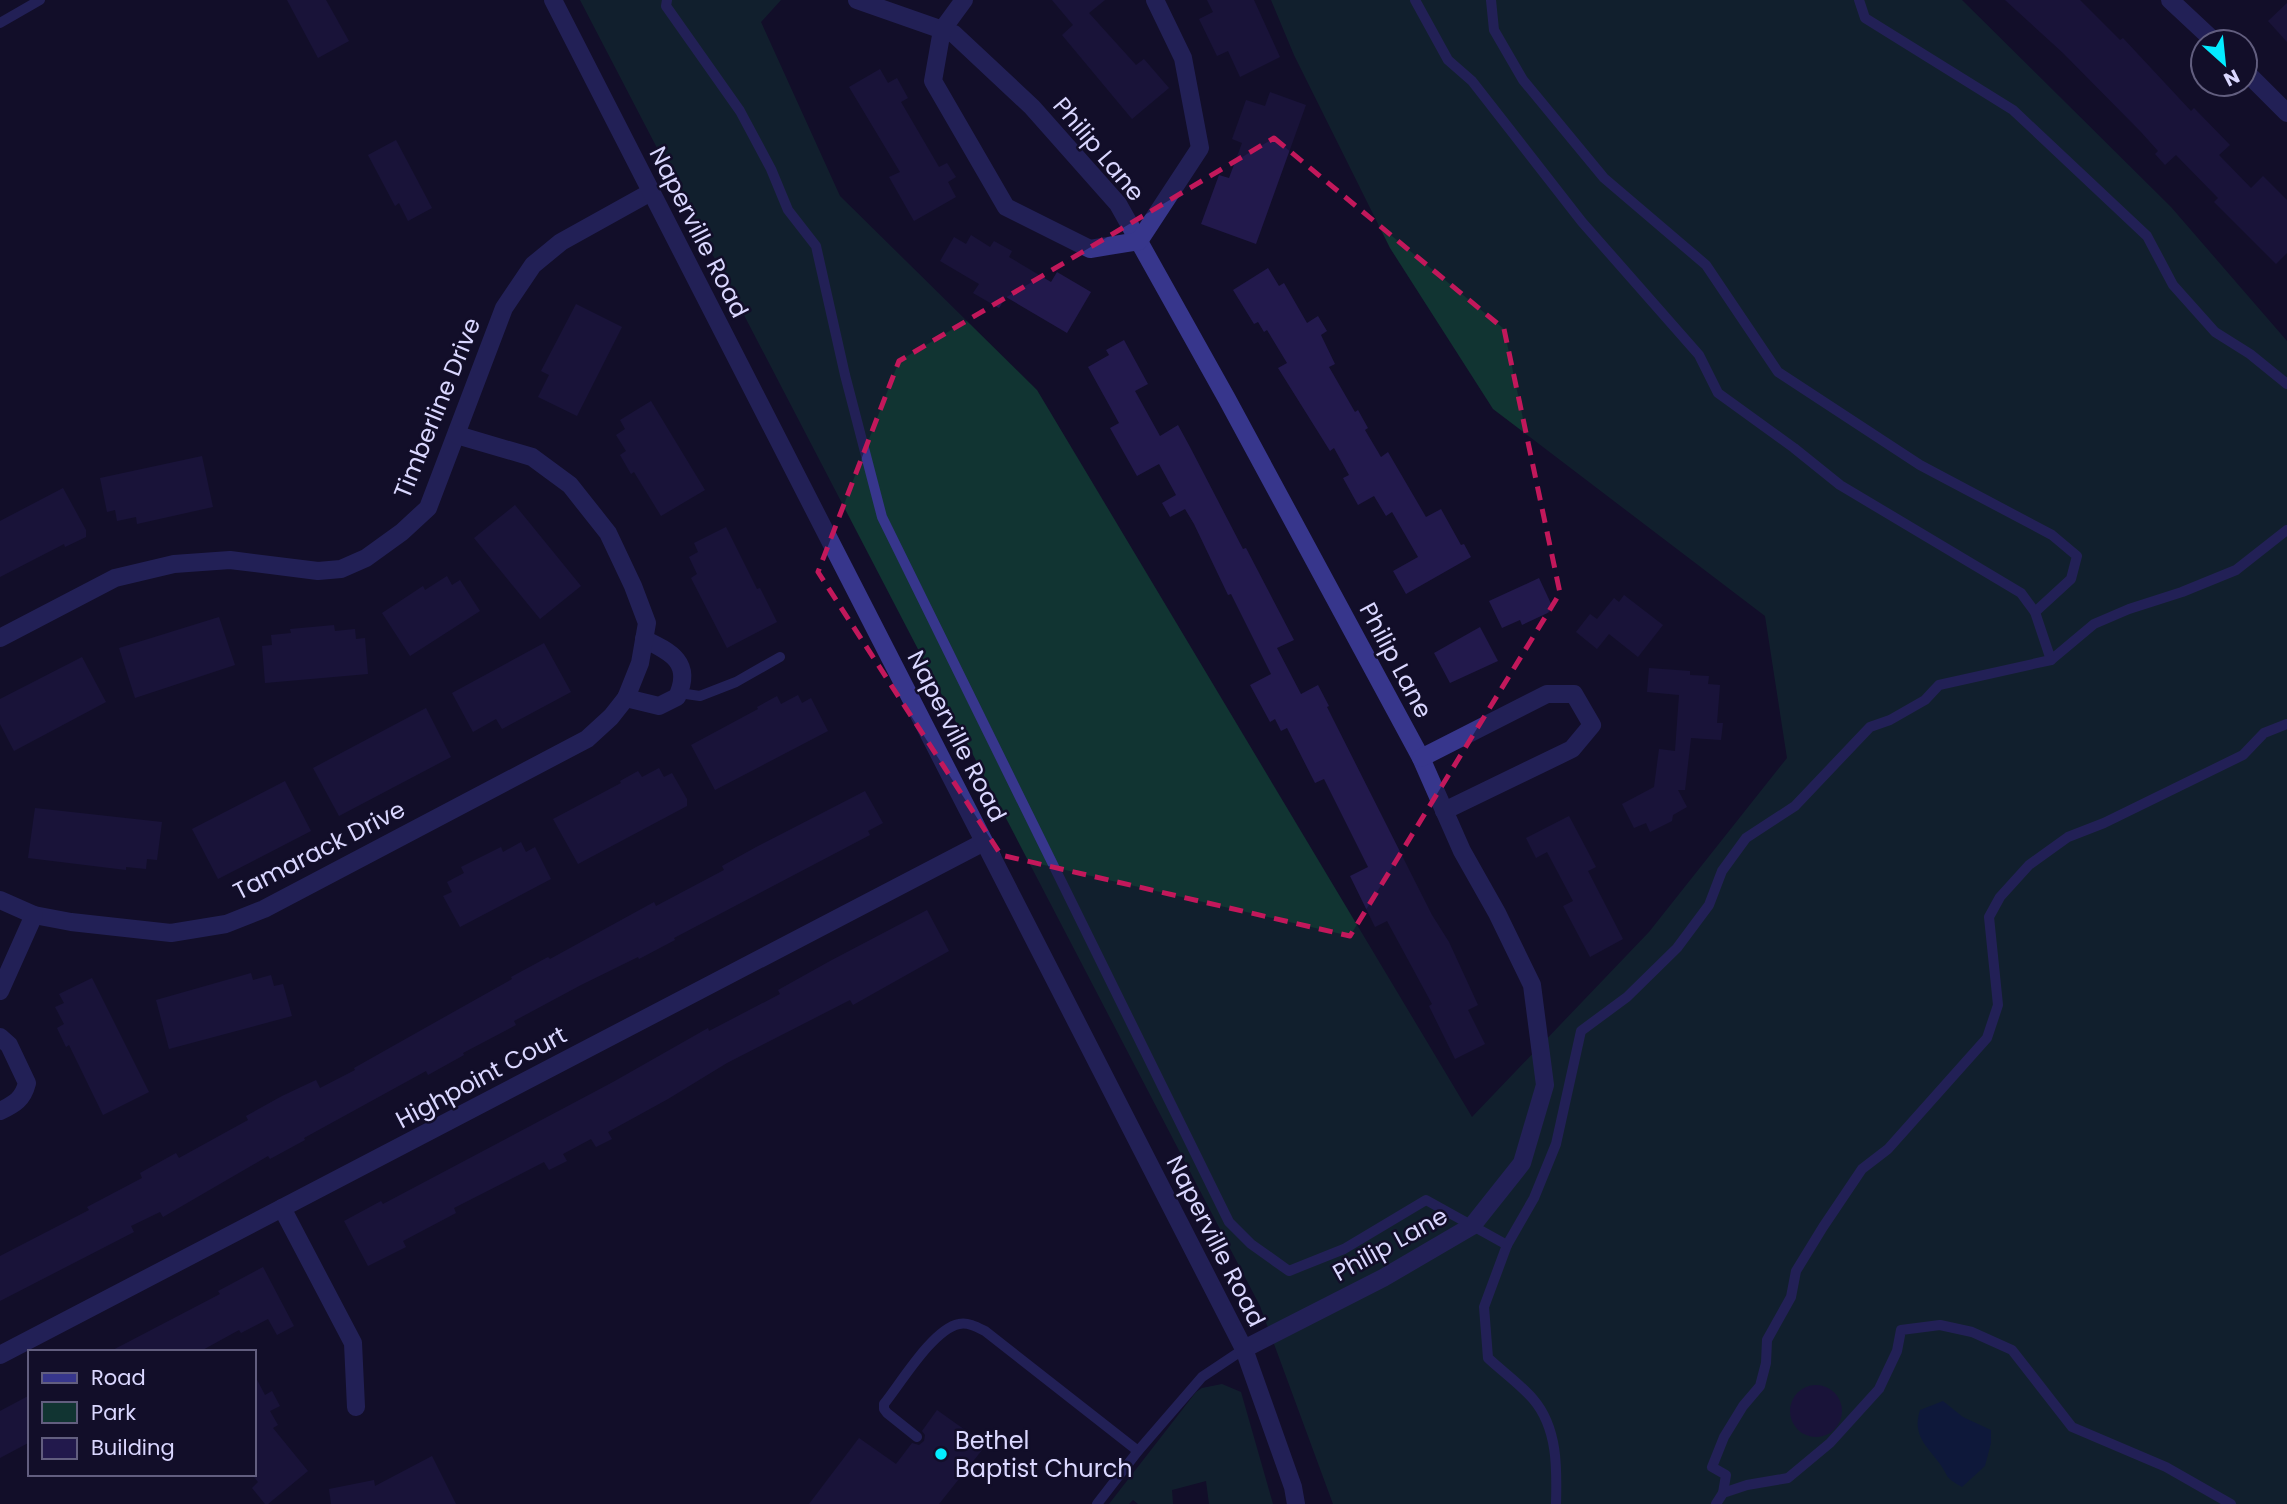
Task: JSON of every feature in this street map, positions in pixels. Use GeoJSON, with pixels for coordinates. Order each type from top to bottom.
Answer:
{"type":"FeatureCollection","features":[{"type":"Feature","properties":{"kind":"street","name":"Naperville Road"},"geometry":{"type":"LineString","coordinates":[[553,0],[1244,1349],[1293,1487],[1296,1504]]}},
{"type":"Feature","properties":{"kind":"street","name":"Philip Lane"},"geometry":{"type":"LineString","coordinates":[[858,0],[954,34],[1032,107],[1118,204],[1421,758],[1462,851],[1497,913],[1532,985],[1545,1085],[1521,1163],[1472,1226],[1383,1278],[1244,1349]]}},
{"type":"Feature","properties":{"kind":"street"},"geometry":{"type":"LineString","coordinates":[[964,0],[942,30],[933,81],[1006,207],[1090,249],[1139,241],[1200,148],[1183,58],[1155,0]]}},
{"type":"Feature","properties":{"kind":"street"},"geometry":{"type":"LineString","coordinates":[[2170,0],[2201,28]]}},
{"type":"Feature","properties":{"kind":"street"},"geometry":{"type":"LineString","coordinates":[[2259,85],[2287,113]]}},
{"type":"Feature","properties":{"kind":"street","name":"Timberline Drive"},"geometry":{"type":"LineString","coordinates":[[0,638],[115,579],[174,564],[230,560],[318,571],[341,569],[366,558],[402,532],[428,508],[504,308],[533,265],[561,242],[651,192]]}},
{"type":"Feature","properties":{"kind":"street","name":"Tamarack Drive"},"geometry":{"type":"LineString","coordinates":[[0,900],[34,915],[71,922],[171,933],[226,924],[264,909],[587,739],[611,717],[626,698],[640,663],[647,623],[608,533],[570,485],[532,457],[457,435]]}},
{"type":"Feature","properties":{"kind":"street"},"geometry":{"type":"LineString","coordinates":[[626,698],[659,706],[677,696],[684,680],[680,666],[671,652],[644,639]]}},
{"type":"Feature","properties":{"kind":"street"},"geometry":{"type":"LineString","coordinates":[[1421,758],[1547,694],[1574,694],[1592,725],[1572,748],[1444,811]]}},
{"type":"Feature","properties":{"kind":"street","name":"Highpoint Court"},"geometry":{"type":"LineString","coordinates":[[0,1355],[984,842]]}},
{"type":"Feature","properties":{"kind":"street"},"geometry":{"type":"LineString","coordinates":[[0,991],[34,915]]}},
{"type":"Feature","properties":{"kind":"street"},"geometry":{"type":"LineString","coordinates":[[0,1037],[9,1045],[27,1083],[18,1102],[0,1111]]}},
{"type":"Feature","properties":{"kind":"street"},"geometry":{"type":"LineString","coordinates":[[282,1208],[353,1343],[356,1406]]}},
{"type":"Feature","properties":{"kind":"lane"},"geometry":{"type":"LineString","coordinates":[[0,23],[40,0]]}},
{"type":"Feature","properties":{"kind":"lane"},"geometry":{"type":"LineString","coordinates":[[667,0],[666,6],[740,111],[771,169],[788,210],[816,246],[845,375],[882,517],[1229,1222],[1251,1244],[1289,1270],[1343,1249],[1426,1200],[1507,1245]]}},
{"type":"Feature","properties":{"kind":"lane"},"geometry":{"type":"LineString","coordinates":[[1415,0],[1448,60],[1472,81],[1582,222],[1699,355],[1718,393],[1840,485],[2021,593],[2035,612],[2051,660]]}},
{"type":"Feature","properties":{"kind":"lane"},"geometry":{"type":"LineString","coordinates":[[1491,0],[1493,30],[1523,80],[1604,178],[1706,265],[1778,372],[1920,465],[2052,535],[2077,556],[2071,579],[2035,612]]}},
{"type":"Feature","properties":{"kind":"lane"},"geometry":{"type":"LineString","coordinates":[[1860,0],[1865,18],[2013,110],[2147,236],[2172,285],[2215,332],[2250,354],[2287,384]]}},
{"type":"Feature","properties":{"kind":"lane"},"geometry":{"type":"LineString","coordinates":[[1556,1504],[1552,1432],[1535,1400],[1488,1359],[1484,1307],[1507,1245],[1534,1198],[1556,1144],[1581,1031],[1626,997],[1677,948],[1709,905],[1722,871],[1745,838],[1795,806],[1870,727],[1890,720],[1925,700],[1939,685],[2051,660],[2094,624],[2129,608],[2182,592],[2236,570],[2287,530]]}},
{"type":"Feature","properties":{"kind":"lane"},"geometry":{"type":"LineString","coordinates":[[679,693],[700,696],[736,682],[780,657]]}},
{"type":"Feature","properties":{"kind":"lane"},"geometry":{"type":"LineString","coordinates":[[1716,1504],[1723,1493],[1726,1475],[1712,1467],[1724,1437],[1743,1406],[1760,1386],[1768,1340],[1791,1297],[1796,1271],[1862,1169],[1888,1149],[1987,1038],[1998,1005],[1989,916],[2000,897],[2029,865],[2068,837],[2104,823],[2244,755],[2264,733],[2287,724]]}},
{"type":"Feature","properties":{"kind":"lane"},"geometry":{"type":"LineString","coordinates":[[917,1437],[887,1413],[884,1404],[939,1336],[950,1327],[962,1323],[985,1331],[1138,1451]]}},
{"type":"Feature","properties":{"kind":"lane"},"geometry":{"type":"LineString","coordinates":[[1723,1493],[1747,1485],[1788,1478],[1830,1443],[1880,1389],[1897,1351],[1900,1330],[1940,1325],[1972,1332],[2012,1350],[2072,1427],[2166,1467],[2231,1504]]}},
{"type":"Feature","properties":{"kind":"lane"},"geometry":{"type":"LineString","coordinates":[[1097,1504],[1138,1451],[1202,1377],[1244,1349]]}},
{"type":"Feature","properties":{"kind":"highlighted area"},"geometry":{"type":"Polygon","coordinates":[[[1274,138],[1504,329],[1560,593],[1350,936],[1001,855],[818,572],[899,361],[1274,138]]]}},
{"type":"Feature","properties":{"kind":"green space"},"geometry":{"type":"Polygon","coordinates":[[[580,0],[781,0],[761,22],[840,196],[1037,390],[1472,1117],[1649,932],[1787,758],[1765,616],[1493,409],[1390,248],[1294,55],[1271,0],[1962,0],[2171,207],[2287,341],[2287,1504],[1333,1504],[1260,1306],[580,0]]]}},
{"type":"Feature","properties":{"kind":"green space"},"geometry":{"type":"Polygon","coordinates":[[[1222,1384],[1241,1392],[1273,1504],[1209,1504],[1206,1481],[1172,1490],[1173,1504],[1138,1504],[1133,1500],[1129,1504],[1109,1504],[1196,1392],[1222,1384]]]}},
{"type":"Feature","properties":{"kind":"water"},"geometry":{"type":"Polygon","coordinates":[[[1943,1401],[1963,1417],[1991,1430],[1991,1443],[1985,1466],[1962,1487],[1948,1477],[1919,1433],[1920,1410],[1943,1401]]]}},
{"type":"Feature","properties":{"kind":"building"},"geometry":{"type":"Polygon","coordinates":[[[287,0],[326,0],[349,41],[318,58],[287,0]]]}},
{"type":"Feature","properties":{"kind":"building"},"geometry":{"type":"Polygon","coordinates":[[[1052,0],[1105,0],[1089,13],[1136,65],[1144,59],[1169,88],[1132,119],[1062,35],[1073,25],[1052,0]]]}},
{"type":"Feature","properties":{"kind":"building"},"geometry":{"type":"Polygon","coordinates":[[[1207,0],[1254,0],[1280,57],[1240,77],[1228,51],[1217,56],[1199,19],[1213,12],[1207,0]]]}},
{"type":"Feature","properties":{"kind":"building"},"geometry":{"type":"Polygon","coordinates":[[[2005,0],[2080,0],[2120,40],[2123,38],[2191,111],[2194,108],[2230,145],[2219,155],[2251,188],[2263,176],[2287,200],[2287,253],[2276,264],[2214,202],[2218,198],[2176,155],[2165,165],[2155,154],[2158,151],[2141,132],[2063,53],[2005,0]]]}},
{"type":"Feature","properties":{"kind":"building"},"geometry":{"type":"Polygon","coordinates":[[[2287,3],[2287,42],[2268,21],[2287,3]]]}},
{"type":"Feature","properties":{"kind":"building"},"geometry":{"type":"Polygon","coordinates":[[[880,69],[888,83],[897,78],[908,98],[901,102],[939,167],[947,163],[956,177],[948,182],[956,197],[914,221],[889,177],[900,172],[849,87],[880,69]]]}},
{"type":"Feature","properties":{"kind":"building"},"geometry":{"type":"Polygon","coordinates":[[[1270,92],[1306,105],[1256,244],[1201,224],[1219,175],[1229,178],[1242,143],[1232,139],[1246,100],[1265,106],[1270,92]]]}},
{"type":"Feature","properties":{"kind":"building"},"geometry":{"type":"Polygon","coordinates":[[[396,140],[432,208],[408,221],[399,203],[395,206],[368,155],[396,140]]]}},
{"type":"Feature","properties":{"kind":"building"},"geometry":{"type":"Polygon","coordinates":[[[971,235],[990,247],[994,241],[1012,251],[1009,257],[1051,282],[1057,272],[1091,292],[1067,333],[1006,297],[999,308],[973,293],[979,284],[940,261],[954,237],[966,244],[971,235]]]}},
{"type":"Feature","properties":{"kind":"building"},"geometry":{"type":"Polygon","coordinates":[[[1268,268],[1279,286],[1284,283],[1307,323],[1318,316],[1327,331],[1321,335],[1335,364],[1329,367],[1355,412],[1358,410],[1368,428],[1365,430],[1381,457],[1388,452],[1426,517],[1441,509],[1461,545],[1464,544],[1471,557],[1406,594],[1393,571],[1418,557],[1392,512],[1386,516],[1374,496],[1358,505],[1343,478],[1349,475],[1334,448],[1330,451],[1278,368],[1287,363],[1267,330],[1264,332],[1258,322],[1254,324],[1233,290],[1268,268]]]}},
{"type":"Feature","properties":{"kind":"building"},"geometry":{"type":"Polygon","coordinates":[[[576,304],[622,327],[577,416],[538,397],[549,375],[541,371],[576,304]]]}},
{"type":"Feature","properties":{"kind":"building"},"geometry":{"type":"Polygon","coordinates":[[[1124,340],[1148,384],[1135,391],[1160,436],[1178,425],[1294,640],[1277,648],[1301,694],[1318,685],[1432,915],[1449,942],[1478,1005],[1468,1010],[1485,1044],[1455,1059],[1429,1006],[1432,1004],[1387,921],[1375,927],[1350,876],[1368,867],[1324,779],[1315,783],[1287,728],[1281,731],[1275,719],[1270,722],[1250,685],[1271,674],[1231,594],[1228,595],[1194,524],[1185,509],[1170,517],[1162,503],[1176,495],[1159,464],[1137,476],[1110,428],[1119,423],[1088,367],[1109,355],[1106,350],[1124,340]]]}},
{"type":"Feature","properties":{"kind":"building"},"geometry":{"type":"Polygon","coordinates":[[[651,401],[705,490],[661,516],[634,472],[631,474],[620,455],[626,451],[616,435],[625,429],[620,420],[651,401]]]}},
{"type":"Feature","properties":{"kind":"building"},"geometry":{"type":"Polygon","coordinates":[[[202,456],[213,507],[137,524],[136,517],[117,521],[115,510],[107,512],[100,478],[202,456]]]}},
{"type":"Feature","properties":{"kind":"building"},"geometry":{"type":"Polygon","coordinates":[[[63,488],[86,530],[86,537],[65,547],[64,544],[0,577],[0,521],[63,488]]]}},
{"type":"Feature","properties":{"kind":"building"},"geometry":{"type":"Polygon","coordinates":[[[515,505],[581,586],[540,619],[474,538],[515,505]]]}},
{"type":"Feature","properties":{"kind":"building"},"geometry":{"type":"Polygon","coordinates":[[[726,527],[777,622],[727,648],[691,578],[697,574],[689,557],[698,552],[694,543],[726,527]]]}},
{"type":"Feature","properties":{"kind":"building"},"geometry":{"type":"Polygon","coordinates":[[[447,576],[452,585],[460,580],[480,611],[410,656],[382,613],[423,586],[425,590],[447,576]]]}},
{"type":"Feature","properties":{"kind":"building"},"geometry":{"type":"Polygon","coordinates":[[[1539,578],[1554,610],[1522,625],[1520,620],[1502,628],[1489,601],[1539,578]]]}},
{"type":"Feature","properties":{"kind":"building"},"geometry":{"type":"Polygon","coordinates":[[[1624,595],[1663,625],[1638,657],[1609,634],[1597,649],[1576,632],[1590,614],[1597,619],[1614,598],[1619,602],[1624,595]]]}},
{"type":"Feature","properties":{"kind":"building"},"geometry":{"type":"Polygon","coordinates":[[[219,617],[235,665],[135,698],[119,648],[219,617]]]}},
{"type":"Feature","properties":{"kind":"building"},"geometry":{"type":"Polygon","coordinates":[[[334,625],[335,631],[355,629],[356,639],[365,638],[368,674],[265,683],[262,646],[272,645],[271,635],[291,633],[290,629],[334,625]]]}},
{"type":"Feature","properties":{"kind":"building"},"geometry":{"type":"Polygon","coordinates":[[[1480,627],[1498,661],[1450,683],[1434,653],[1480,627]]]}},
{"type":"Feature","properties":{"kind":"building"},"geometry":{"type":"Polygon","coordinates":[[[544,643],[571,692],[502,729],[496,719],[473,732],[452,693],[544,643]]]}},
{"type":"Feature","properties":{"kind":"building"},"geometry":{"type":"Polygon","coordinates":[[[82,657],[106,702],[14,751],[0,724],[0,699],[82,657]]]}},
{"type":"Feature","properties":{"kind":"building"},"geometry":{"type":"Polygon","coordinates":[[[1649,668],[1690,671],[1690,675],[1709,676],[1708,684],[1720,685],[1717,723],[1723,723],[1721,740],[1691,738],[1685,790],[1678,790],[1687,807],[1673,815],[1672,821],[1650,832],[1646,823],[1634,828],[1622,804],[1654,787],[1659,749],[1675,751],[1679,695],[1647,692],[1649,668]]]}},
{"type":"Feature","properties":{"kind":"building"},"geometry":{"type":"Polygon","coordinates":[[[798,695],[802,703],[811,698],[828,731],[715,790],[691,745],[777,696],[781,704],[798,695]]]}},
{"type":"Feature","properties":{"kind":"building"},"geometry":{"type":"Polygon","coordinates":[[[426,708],[451,757],[339,816],[313,768],[426,708]]]}},
{"type":"Feature","properties":{"kind":"building"},"geometry":{"type":"Polygon","coordinates":[[[659,768],[664,777],[672,773],[687,799],[687,806],[578,864],[553,819],[638,771],[642,777],[659,768]]]}},
{"type":"Feature","properties":{"kind":"building"},"geometry":{"type":"Polygon","coordinates":[[[285,781],[311,831],[218,879],[192,829],[285,781]]]}},
{"type":"Feature","properties":{"kind":"building"},"geometry":{"type":"Polygon","coordinates":[[[865,791],[883,823],[868,831],[870,835],[639,959],[638,957],[581,985],[514,1021],[516,1025],[463,1053],[464,1055],[428,1075],[426,1071],[270,1159],[268,1156],[163,1217],[160,1212],[131,1226],[134,1232],[0,1301],[0,1256],[89,1210],[87,1207],[142,1178],[140,1173],[176,1153],[179,1158],[248,1120],[246,1116],[282,1096],[316,1080],[320,1088],[355,1070],[354,1068],[512,979],[511,977],[548,957],[550,959],[654,902],[656,906],[724,870],[722,866],[758,846],[865,791]]]}},
{"type":"Feature","properties":{"kind":"building"},"geometry":{"type":"Polygon","coordinates":[[[35,808],[162,822],[157,860],[147,859],[146,869],[126,867],[126,870],[28,858],[35,808]]]}},
{"type":"Feature","properties":{"kind":"building"},"geometry":{"type":"Polygon","coordinates":[[[1569,816],[1596,867],[1588,871],[1623,939],[1590,957],[1563,906],[1573,901],[1547,852],[1536,858],[1526,838],[1569,816]]]}},
{"type":"Feature","properties":{"kind":"building"},"geometry":{"type":"Polygon","coordinates":[[[521,842],[526,852],[535,847],[551,879],[460,927],[443,896],[452,892],[447,882],[464,873],[461,867],[501,847],[503,852],[521,842]]]}},
{"type":"Feature","properties":{"kind":"building"},"geometry":{"type":"Polygon","coordinates":[[[927,910],[949,951],[853,1005],[850,1000],[727,1063],[608,1132],[612,1139],[596,1147],[591,1139],[563,1154],[567,1161],[549,1170],[544,1162],[454,1208],[456,1213],[403,1241],[406,1247],[368,1266],[344,1221],[381,1201],[383,1204],[613,1082],[708,1028],[709,1031],[780,994],[778,990],[927,910]]]}},
{"type":"Feature","properties":{"kind":"building"},"geometry":{"type":"Polygon","coordinates":[[[251,973],[253,980],[271,975],[274,986],[283,984],[292,1016],[169,1049],[156,1000],[251,973]]]}},
{"type":"Feature","properties":{"kind":"building"},"geometry":{"type":"Polygon","coordinates":[[[92,978],[149,1092],[103,1115],[69,1045],[66,1047],[57,1028],[64,1024],[55,1007],[64,1003],[59,994],[92,978]]]}},
{"type":"Feature","properties":{"kind":"building"},"geometry":{"type":"Polygon","coordinates":[[[263,1267],[294,1326],[277,1335],[268,1319],[241,1333],[239,1330],[203,1350],[113,1350],[220,1294],[218,1291],[263,1267]]]}},
{"type":"Feature","properties":{"kind":"building"},"geometry":{"type":"Polygon","coordinates":[[[256,1378],[265,1395],[272,1391],[280,1406],[270,1411],[278,1425],[273,1428],[308,1471],[268,1504],[265,1504],[252,1488],[258,1482],[254,1477],[256,1378]]]}},
{"type":"Feature","properties":{"kind":"building"},"geometry":{"type":"Polygon","coordinates":[[[1816,1385],[1826,1387],[1834,1393],[1840,1401],[1840,1421],[1834,1429],[1826,1435],[1816,1437],[1806,1435],[1798,1429],[1792,1421],[1790,1411],[1792,1401],[1798,1393],[1806,1387],[1816,1385]]]}},
{"type":"Feature","properties":{"kind":"building"},"geometry":{"type":"Polygon","coordinates":[[[28,1396],[28,1443],[0,1458],[0,1411],[28,1396]]]}},
{"type":"Feature","properties":{"kind":"building","name":"Bethel Baptist Church"},"geometry":{"type":"Polygon","coordinates":[[[937,1410],[986,1445],[939,1504],[809,1504],[859,1438],[896,1464],[912,1443],[919,1445],[924,1441],[925,1435],[922,1431],[937,1410]]]}},
{"type":"Feature","properties":{"kind":"building"},"geometry":{"type":"Polygon","coordinates":[[[432,1456],[456,1504],[331,1504],[329,1489],[374,1480],[375,1486],[432,1456]]]}},
{"type":"Feature","properties":{"kind":"place","name":"Bethel Baptist Church"},"geometry":{"type":"Point","coordinates":[941,1454]}}]}
